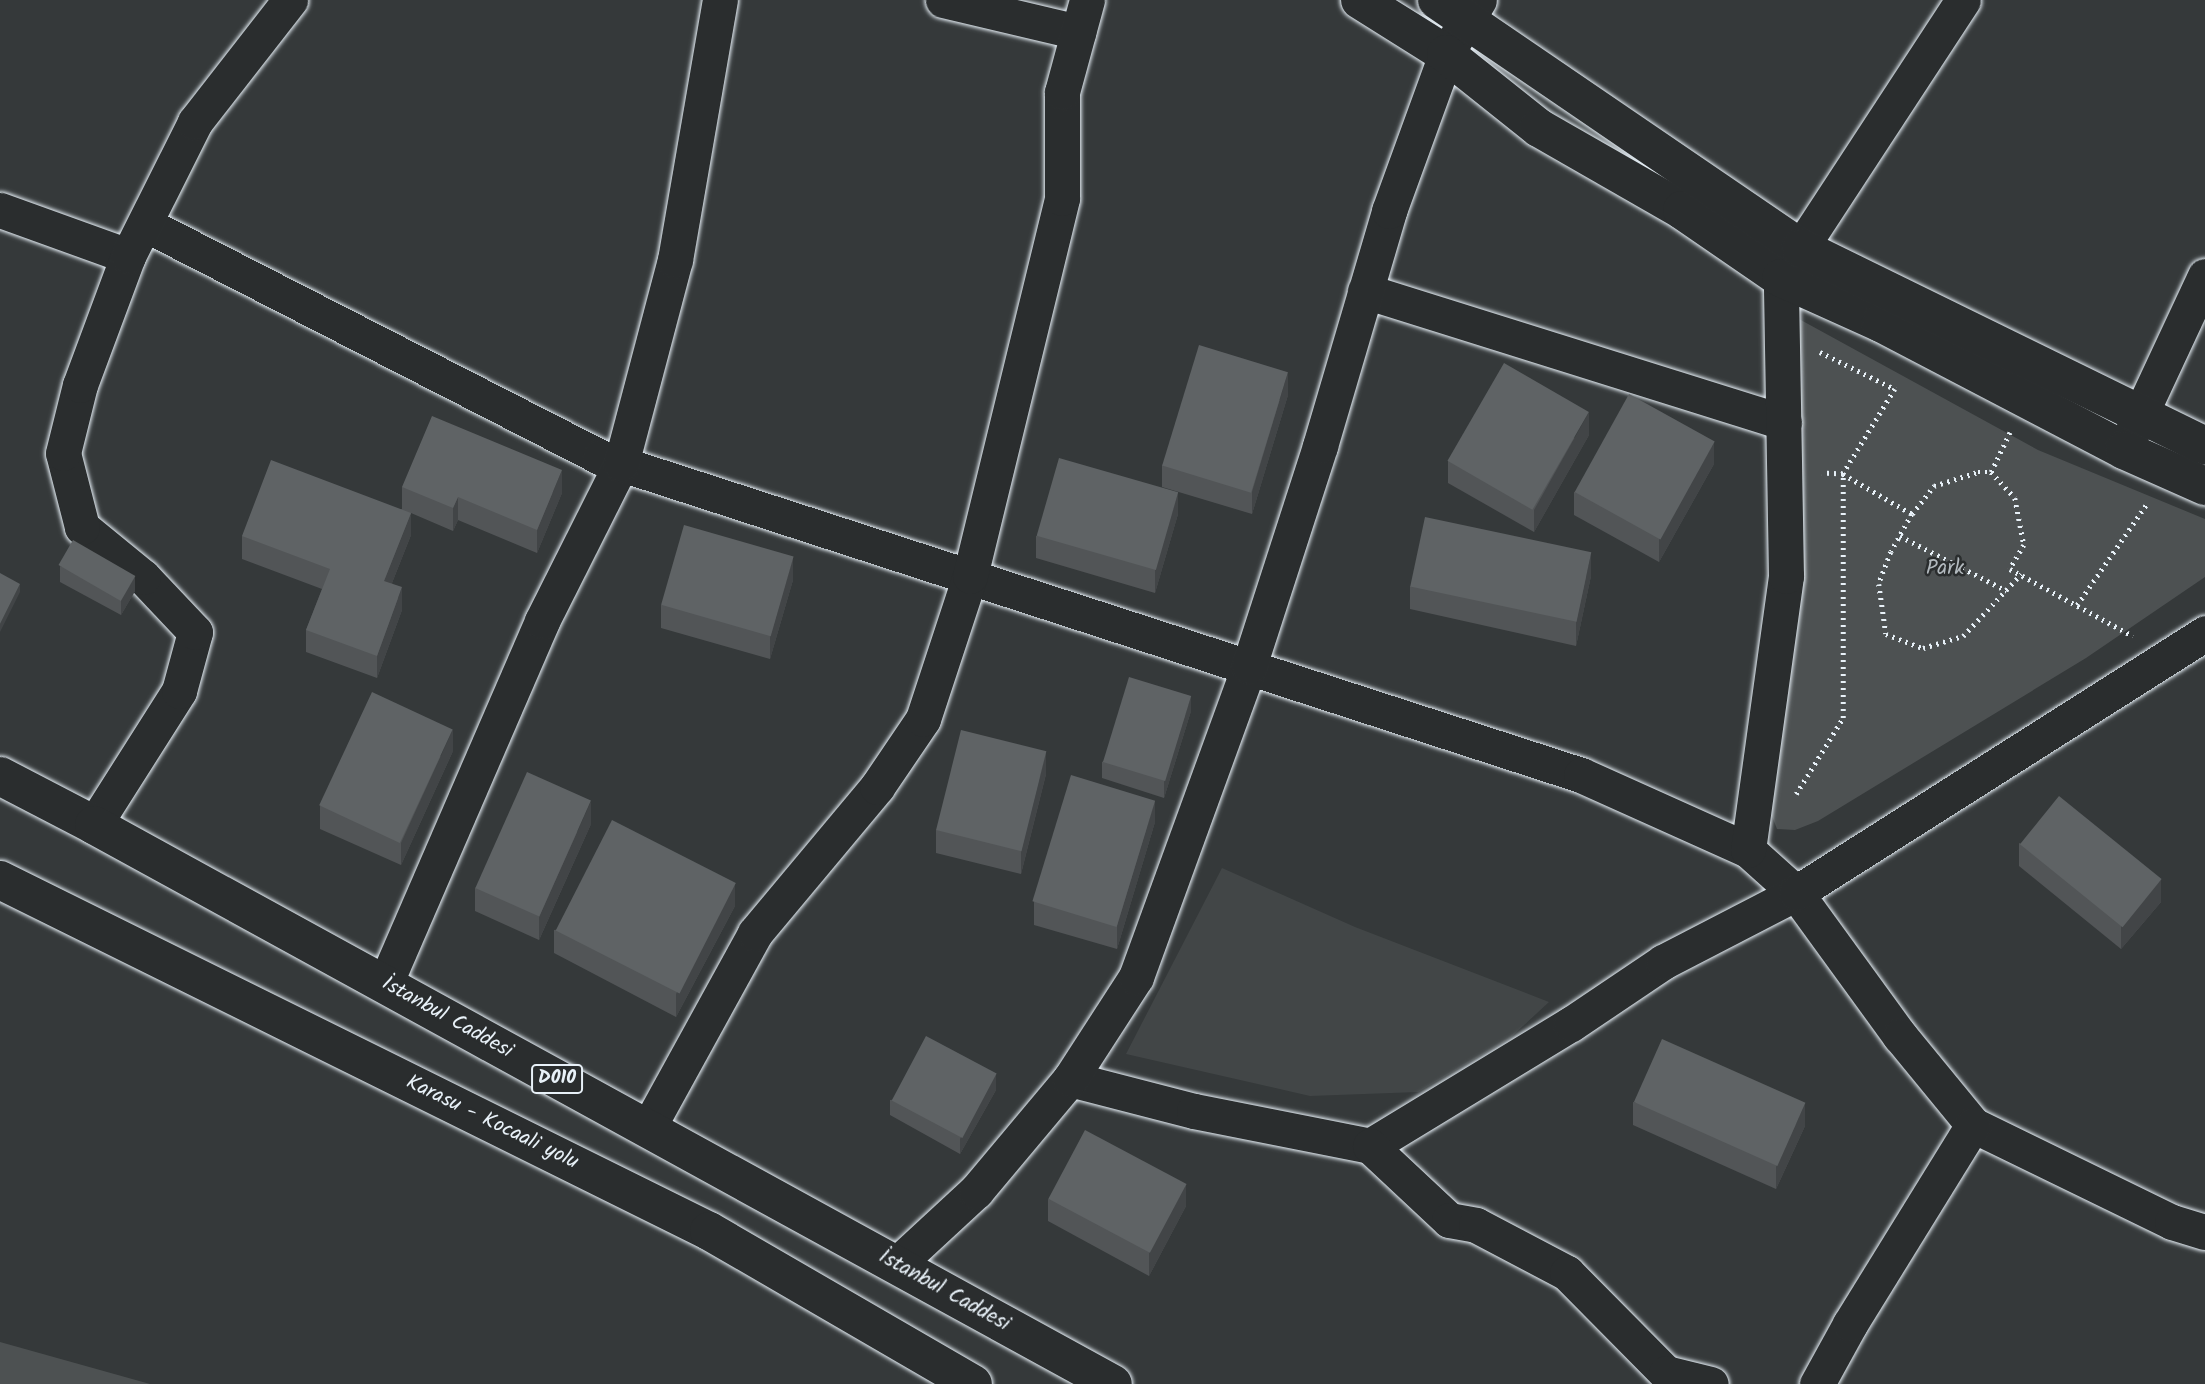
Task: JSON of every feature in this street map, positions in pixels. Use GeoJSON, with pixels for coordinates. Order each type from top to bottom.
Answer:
{"type":"FeatureCollection","features":[{"type":"Feature","properties":{"kind":"main road"},"geometry":{"type":"LineString","coordinates":[[1360,0],[1457,19],[1539,128],[1682,210],[1791,263],[2141,414],[2205,446]]}},
{"type":"Feature","properties":{"kind":"main road"},"geometry":{"type":"LineString","coordinates":[[1791,263],[1881,323],[2124,450],[2205,485]]}},
{"type":"Feature","properties":{"kind":"main road","name":"İstanbul Caddesi"},"geometry":{"type":"LineString","coordinates":[[0,776],[1113,1384]]}},
{"type":"Feature","properties":{"kind":"main road","name":"Karasu - Kocaali yolu"},"geometry":{"type":"LineString","coordinates":[[0,880],[709,1231],[973,1384]]}},
{"type":"Feature","properties":{"kind":"street"},"geometry":{"type":"LineString","coordinates":[[385,984],[542,621],[621,464],[676,260],[720,0]]}},
{"type":"Feature","properties":{"kind":"street"},"geometry":{"type":"LineString","coordinates":[[648,1128],[755,933],[877,787],[923,719],[970,576],[1062,198],[1062,92],[1082,16],[943,0]]}},
{"type":"Feature","properties":{"kind":"street"},"geometry":{"type":"LineString","coordinates":[[1748,850],[1786,576],[1784,422],[1791,263],[1963,0]]}},
{"type":"Feature","properties":{"kind":"street"},"geometry":{"type":"LineString","coordinates":[[94,825],[179,691],[194,632],[143,577],[82,527],[63,453],[80,385],[128,256],[195,122],[285,1]]}},
{"type":"Feature","properties":{"kind":"street"},"geometry":{"type":"LineString","coordinates":[[896,1265],[976,1191],[1070,1079],[1136,977],[1249,666],[1389,211],[1457,19]]}},
{"type":"Feature","properties":{"kind":"street"},"geometry":{"type":"LineString","coordinates":[[0,210],[128,256]]}},
{"type":"Feature","properties":{"kind":"street"},"geometry":{"type":"LineString","coordinates":[[145,224],[600,457],[1581,775],[1748,850],[1796,893],[1900,1036],[1973,1125],[2172,1222],[2205,1232]]}},
{"type":"Feature","properties":{"kind":"street"},"geometry":{"type":"LineString","coordinates":[[2124,450],[2205,276]]}},
{"type":"Feature","properties":{"kind":"street"},"geometry":{"type":"LineString","coordinates":[[1366,291],[1784,422]]}},
{"type":"Feature","properties":{"kind":"street"},"geometry":{"type":"LineString","coordinates":[[1370,1146],[1571,1024],[1663,962],[1796,893],[2205,633]]}},
{"type":"Feature","properties":{"kind":"street"},"geometry":{"type":"LineString","coordinates":[[1070,1079],[1194,1111],[1370,1146],[1449,1220],[1476,1225],[1567,1273],[1666,1373],[1711,1384]]}},
{"type":"Feature","properties":{"kind":"street"},"geometry":{"type":"LineString","coordinates":[[1817,1384],[1850,1324],[1973,1125]]}},
{"type":"Feature","properties":{"kind":"path"},"geometry":{"type":"LineString","coordinates":[[1793,799],[1843,718],[1843,474],[1895,389],[1820,350],[1819,364]]}},
{"type":"Feature","properties":{"kind":"path"},"geometry":{"type":"LineString","coordinates":[[1992,472],[2026,397]]}},
{"type":"Feature","properties":{"kind":"path"},"geometry":{"type":"LineString","coordinates":[[1784,470],[1843,474],[1913,514]]}},
{"type":"Feature","properties":{"kind":"path"},"geometry":{"type":"LineString","coordinates":[[2077,605],[2170,470]]}},
{"type":"Feature","properties":{"kind":"path"},"geometry":{"type":"LineString","coordinates":[[2021,575],[1963,636],[1923,648],[1886,634],[1880,584],[1900,536],[1913,514],[1934,486],[1978,472],[1992,472],[2015,498],[2024,545],[2010,569],[2077,605],[2170,657]]}},
{"type":"Feature","properties":{"kind":"path"},"geometry":{"type":"LineString","coordinates":[[1900,536],[2007,591]]}},
{"type":"Feature","properties":{"kind":"shaded area"},"geometry":{"type":"Polygon","coordinates":[[[1222,868],[1355,927],[1549,1002],[1509,1039],[1418,1092],[1310,1096],[1126,1054],[1222,868]]]}},
{"type":"Feature","properties":{"kind":"green space","name":"Park"},"geometry":{"type":"Polygon","coordinates":[[[1799,319],[2038,450],[2205,519],[2205,577],[2086,658],[1818,821],[1795,830],[1777,829],[1768,806],[1799,319]]]}},
{"type":"Feature","properties":{"kind":"green space"},"geometry":{"type":"Polygon","coordinates":[[[0,1342],[150,1384],[0,1384],[0,1342]]]}},
{"type":"Feature","properties":{"kind":"building"},"geometry":{"type":"Polygon","coordinates":[[[1199,345],[1288,372],[1251,493],[1162,465],[1199,345]]]}},
{"type":"Feature","properties":{"kind":"building"},"geometry":{"type":"Polygon","coordinates":[[[1504,363],[1589,412],[1532,510],[1448,461],[1504,363]]]}},
{"type":"Feature","properties":{"kind":"building"},"geometry":{"type":"Polygon","coordinates":[[[1629,394],[1715,442],[1660,539],[1575,492],[1629,394]]]}},
{"type":"Feature","properties":{"kind":"building"},"geometry":{"type":"Polygon","coordinates":[[[432,416],[562,470],[537,530],[458,497],[453,508],[402,487],[432,416]]]}},
{"type":"Feature","properties":{"kind":"building"},"geometry":{"type":"Polygon","coordinates":[[[1059,458],[1178,492],[1156,570],[1037,536],[1059,458]]]}},
{"type":"Feature","properties":{"kind":"building"},"geometry":{"type":"Polygon","coordinates":[[[271,460],[411,513],[384,581],[402,587],[377,656],[306,630],[330,569],[242,536],[271,460]]]}},
{"type":"Feature","properties":{"kind":"building"},"geometry":{"type":"Polygon","coordinates":[[[1425,517],[1591,552],[1577,622],[1410,586],[1425,517]]]}},
{"type":"Feature","properties":{"kind":"building"},"geometry":{"type":"Polygon","coordinates":[[[684,525],[794,556],[771,636],[661,605],[684,525]]]}},
{"type":"Feature","properties":{"kind":"building"},"geometry":{"type":"Polygon","coordinates":[[[73,540],[135,576],[121,601],[59,565],[73,540]]]}},
{"type":"Feature","properties":{"kind":"building"},"geometry":{"type":"Polygon","coordinates":[[[0,573],[20,584],[0,624],[0,573]]]}},
{"type":"Feature","properties":{"kind":"building"},"geometry":{"type":"Polygon","coordinates":[[[1129,677],[1191,696],[1165,781],[1103,762],[1129,677]]]}},
{"type":"Feature","properties":{"kind":"building"},"geometry":{"type":"Polygon","coordinates":[[[372,692],[453,730],[400,843],[319,805],[372,692]]]}},
{"type":"Feature","properties":{"kind":"building"},"geometry":{"type":"Polygon","coordinates":[[[961,730],[1046,751],[1021,851],[936,830],[961,730]]]}},
{"type":"Feature","properties":{"kind":"building"},"geometry":{"type":"Polygon","coordinates":[[[527,772],[591,800],[539,916],[475,888],[527,772]]]}},
{"type":"Feature","properties":{"kind":"building"},"geometry":{"type":"Polygon","coordinates":[[[1071,775],[1155,801],[1117,927],[1032,901],[1071,775]]]}},
{"type":"Feature","properties":{"kind":"building"},"geometry":{"type":"Polygon","coordinates":[[[2059,796],[2162,879],[2123,927],[2020,844],[2059,796]]]}},
{"type":"Feature","properties":{"kind":"building"},"geometry":{"type":"Polygon","coordinates":[[[612,820],[736,883],[680,994],[556,930],[612,820]]]}},
{"type":"Feature","properties":{"kind":"building"},"geometry":{"type":"Polygon","coordinates":[[[926,1036],[997,1074],[962,1138],[892,1100],[926,1036]]]}},
{"type":"Feature","properties":{"kind":"building"},"geometry":{"type":"Polygon","coordinates":[[[1662,1039],[1805,1103],[1777,1166],[1634,1102],[1662,1039]]]}},
{"type":"Feature","properties":{"kind":"building"},"geometry":{"type":"Polygon","coordinates":[[[1085,1130],[1187,1184],[1150,1253],[1048,1199],[1085,1130]]]}}]}
